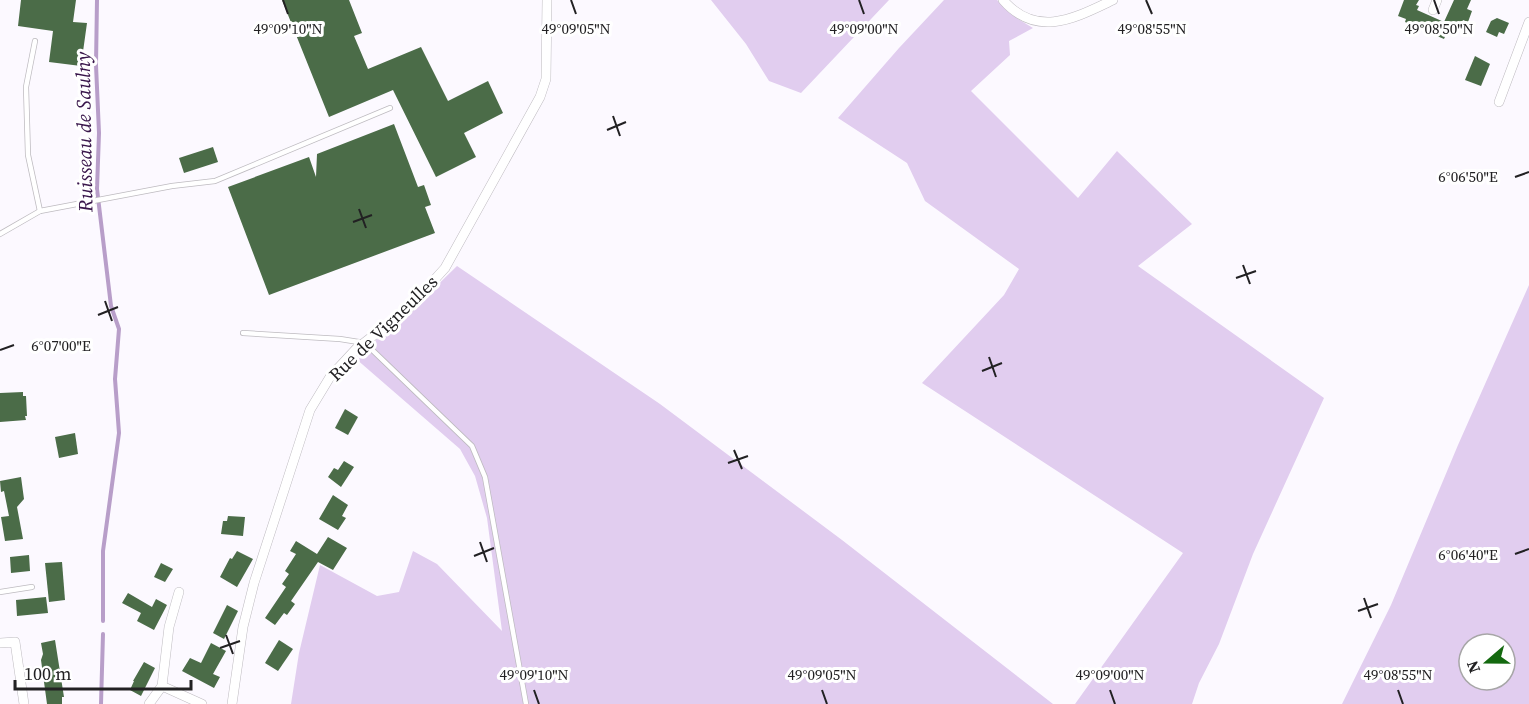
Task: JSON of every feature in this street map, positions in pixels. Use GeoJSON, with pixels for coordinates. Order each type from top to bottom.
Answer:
{"type":"FeatureCollection","features":[{"type":"Feature","properties":{"kind":"street","name":"Rue de Vigneulles"},"geometry":{"type":"LineString","coordinates":[[232,704],[243,627],[254,583],[310,410],[330,377],[365,343],[408,309],[446,268],[540,97],[546,79],[547,0]]}},
{"type":"Feature","properties":{"kind":"street"},"geometry":{"type":"LineString","coordinates":[[1003,0],[1024,16],[1041,23],[1060,22],[1113,0]]}},
{"type":"Feature","properties":{"kind":"street"},"geometry":{"type":"LineString","coordinates":[[1499,102],[1529,22]]}},
{"type":"Feature","properties":{"kind":"street"},"geometry":{"type":"LineString","coordinates":[[149,704],[162,686],[169,627],[179,592]]}},
{"type":"Feature","properties":{"kind":"street"},"geometry":{"type":"LineString","coordinates":[[0,644],[15,642],[24,704]]}},
{"type":"Feature","properties":{"kind":"street"},"geometry":{"type":"LineString","coordinates":[[162,686],[202,704]]}},
{"type":"Feature","properties":{"kind":"lane"},"geometry":{"type":"LineString","coordinates":[[35,41],[26,87],[28,155],[40,211]]}},
{"type":"Feature","properties":{"kind":"lane"},"geometry":{"type":"LineString","coordinates":[[0,234],[40,211],[172,186],[214,181],[390,108]]}},
{"type":"Feature","properties":{"kind":"lane"},"geometry":{"type":"LineString","coordinates":[[243,333],[340,339],[365,343],[472,446],[484,477],[526,704]]}},
{"type":"Feature","properties":{"kind":"lane"},"geometry":{"type":"LineString","coordinates":[[0,592],[32,587]]}},
{"type":"Feature","properties":{"kind":"shaded area"},"geometry":{"type":"Polygon","coordinates":[[[711,0],[889,0],[801,93],[769,81],[746,44],[711,0]]]}},
{"type":"Feature","properties":{"kind":"shaded area"},"geometry":{"type":"Polygon","coordinates":[[[944,0],[997,0],[1018,19],[1033,28],[1009,41],[1010,55],[971,91],[1078,198],[1117,151],[1192,224],[1138,266],[1324,398],[1253,554],[1219,644],[1199,683],[1192,704],[1075,704],[1183,553],[922,383],[1004,295],[1019,269],[925,201],[907,163],[838,118],[944,0]]]}},
{"type":"Feature","properties":{"kind":"shaded area"},"geometry":{"type":"Polygon","coordinates":[[[457,266],[660,404],[842,540],[1053,704],[291,704],[299,653],[320,565],[377,596],[399,592],[413,551],[437,564],[502,631],[487,518],[475,476],[460,449],[355,358],[413,309],[457,266]]]}},
{"type":"Feature","properties":{"kind":"shaded area"},"geometry":{"type":"Polygon","coordinates":[[[1529,285],[1529,704],[1342,704],[1391,605],[1458,445],[1529,285]]]}},
{"type":"Feature","properties":{"kind":"building"},"geometry":{"type":"Polygon","coordinates":[[[21,0],[76,0],[73,22],[87,23],[81,66],[49,62],[53,31],[18,26],[21,0]]]}},
{"type":"Feature","properties":{"kind":"building"},"geometry":{"type":"Polygon","coordinates":[[[282,0],[349,0],[362,33],[354,36],[368,69],[421,47],[448,101],[488,81],[503,113],[464,133],[476,157],[436,177],[393,90],[329,117],[282,0]]]}},
{"type":"Feature","properties":{"kind":"building"},"geometry":{"type":"Polygon","coordinates":[[[1404,0],[1419,0],[1416,5],[1419,6],[1417,10],[1444,22],[1454,0],[1471,0],[1467,9],[1472,11],[1468,22],[1463,20],[1456,34],[1448,30],[1444,39],[1405,22],[1406,19],[1398,16],[1404,0]]]}},
{"type":"Feature","properties":{"kind":"building"},"geometry":{"type":"Polygon","coordinates":[[[1497,18],[1509,23],[1504,34],[1499,32],[1497,37],[1486,32],[1491,21],[1497,18]]]}},
{"type":"Feature","properties":{"kind":"building"},"geometry":{"type":"Polygon","coordinates":[[[1475,56],[1490,64],[1481,86],[1465,80],[1475,56]]]}},
{"type":"Feature","properties":{"kind":"building"},"geometry":{"type":"Polygon","coordinates":[[[394,124],[418,187],[424,185],[431,205],[425,207],[435,233],[269,295],[228,187],[309,157],[316,177],[317,154],[394,124]]]}},
{"type":"Feature","properties":{"kind":"building"},"geometry":{"type":"Polygon","coordinates":[[[213,147],[218,162],[184,173],[179,158],[213,147]]]}},
{"type":"Feature","properties":{"kind":"building"},"geometry":{"type":"Polygon","coordinates":[[[23,392],[23,396],[26,396],[26,420],[0,422],[0,393],[23,392]]]}},
{"type":"Feature","properties":{"kind":"building"},"geometry":{"type":"Polygon","coordinates":[[[345,409],[358,417],[348,435],[335,428],[345,409]]]}},
{"type":"Feature","properties":{"kind":"building"},"geometry":{"type":"Polygon","coordinates":[[[75,433],[78,454],[59,458],[55,437],[75,433]]]}},
{"type":"Feature","properties":{"kind":"building"},"geometry":{"type":"Polygon","coordinates":[[[344,461],[354,467],[341,487],[328,477],[334,468],[338,470],[344,461]]]}},
{"type":"Feature","properties":{"kind":"building"},"geometry":{"type":"Polygon","coordinates":[[[21,477],[24,499],[17,507],[23,539],[5,541],[1,517],[9,516],[0,481],[21,477]]]}},
{"type":"Feature","properties":{"kind":"building"},"geometry":{"type":"Polygon","coordinates":[[[333,495],[348,505],[342,516],[346,518],[338,530],[319,519],[333,495]]]}},
{"type":"Feature","properties":{"kind":"building"},"geometry":{"type":"Polygon","coordinates":[[[228,516],[245,517],[243,536],[221,534],[223,521],[227,521],[228,516]]]}},
{"type":"Feature","properties":{"kind":"building"},"geometry":{"type":"Polygon","coordinates":[[[328,537],[347,548],[333,570],[318,562],[291,601],[295,604],[275,625],[265,618],[286,587],[282,584],[289,574],[285,571],[296,554],[290,551],[296,541],[317,554],[328,537]]]}},
{"type":"Feature","properties":{"kind":"building"},"geometry":{"type":"Polygon","coordinates":[[[237,551],[253,559],[237,587],[220,577],[230,558],[232,559],[237,551]]]}},
{"type":"Feature","properties":{"kind":"building"},"geometry":{"type":"Polygon","coordinates":[[[29,555],[30,571],[11,573],[10,557],[29,555]]]}},
{"type":"Feature","properties":{"kind":"building"},"geometry":{"type":"Polygon","coordinates":[[[62,562],[65,600],[49,602],[45,563],[62,562]]]}},
{"type":"Feature","properties":{"kind":"building"},"geometry":{"type":"Polygon","coordinates":[[[161,563],[173,569],[165,582],[154,577],[161,563]]]}},
{"type":"Feature","properties":{"kind":"building"},"geometry":{"type":"Polygon","coordinates":[[[128,593],[152,607],[156,599],[167,605],[154,630],[137,621],[141,613],[122,603],[128,593]]]}},
{"type":"Feature","properties":{"kind":"building"},"geometry":{"type":"Polygon","coordinates":[[[46,597],[48,613],[17,616],[16,600],[46,597]]]}},
{"type":"Feature","properties":{"kind":"building"},"geometry":{"type":"Polygon","coordinates":[[[227,605],[238,611],[224,639],[213,633],[227,605]]]}},
{"type":"Feature","properties":{"kind":"building"},"geometry":{"type":"Polygon","coordinates":[[[55,640],[64,697],[62,697],[62,704],[47,704],[41,643],[55,640]]]}},
{"type":"Feature","properties":{"kind":"building"},"geometry":{"type":"Polygon","coordinates":[[[279,640],[293,649],[278,671],[265,663],[279,640]]]}},
{"type":"Feature","properties":{"kind":"building"},"geometry":{"type":"Polygon","coordinates":[[[211,643],[226,651],[213,674],[220,677],[214,688],[182,671],[190,658],[201,663],[211,643]]]}},
{"type":"Feature","properties":{"kind":"building"},"geometry":{"type":"Polygon","coordinates":[[[144,662],[155,668],[141,696],[130,690],[144,662]]]}},
{"type":"Feature","properties":{"kind":"waterway","name":"Ruisseau de Saulny"},"geometry":{"type":"LineString","coordinates":[[97,0],[96,65],[99,133],[97,189],[111,306],[119,329],[115,379],[119,433],[103,551],[103,621]]}},
{"type":"Feature","properties":{"kind":"waterway","name":"Ruisseau de Saulny"},"geometry":{"type":"LineString","coordinates":[[101,704],[103,634]]}}]}
